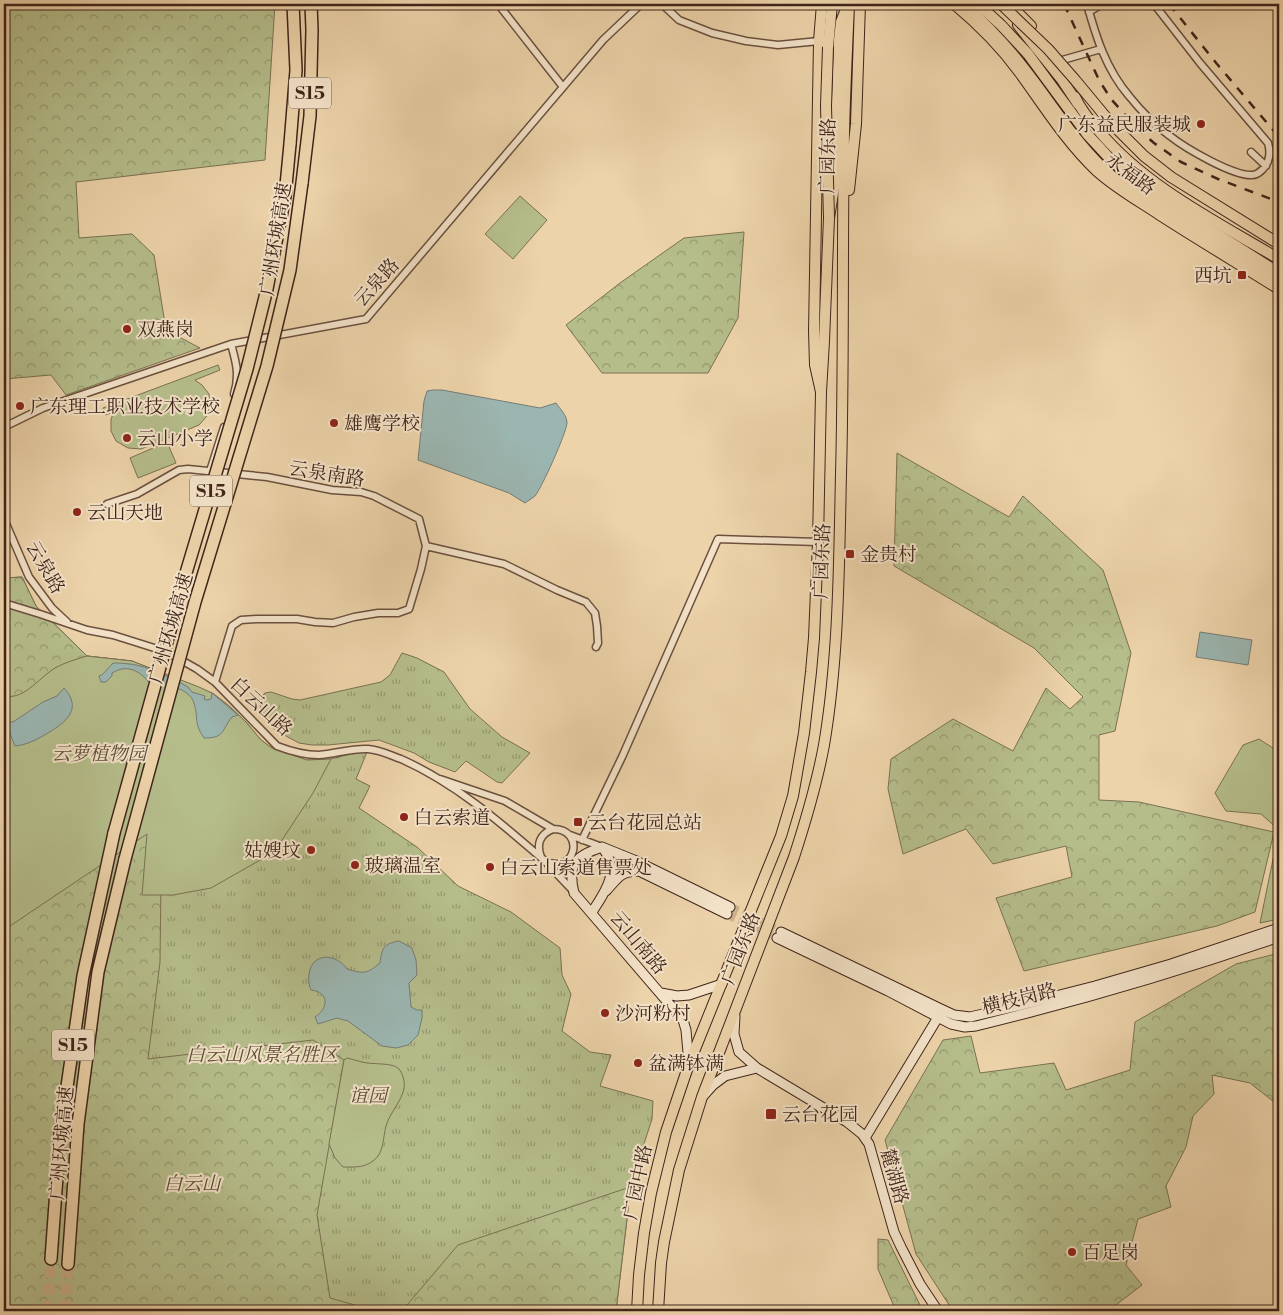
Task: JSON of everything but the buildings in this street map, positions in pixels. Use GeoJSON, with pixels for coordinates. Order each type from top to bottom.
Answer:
{"type":"FeatureCollection","features":[{"type":"Feature","properties":{"kind":"highway","name":"广州环城高速"},"geometry":{"type":"LineString","coordinates":[[51,1260],[62,1117],[83,976],[114,833],[186,573],[247,369],[267,289],[284,196],[290,144],[296,70],[293,4]]}},
{"type":"Feature","properties":{"kind":"highway","name":"广州环城高速"},"geometry":{"type":"LineString","coordinates":[[68,1264],[78,1124],[98,972],[125,859],[195,602],[267,366],[290,270],[310,116],[311,4]]}},
{"type":"Feature","properties":{"kind":"main road","name":"广园东路"},"geometry":{"type":"LineString","coordinates":[[689,1064],[781,836],[793,796],[805,724],[816,603],[818,542],[820,392],[814,331],[816,144],[819,30],[822,4]]}},
{"type":"Feature","properties":{"kind":"main road"},"geometry":{"type":"LineString","coordinates":[[819,30],[833,4]]}},
{"type":"Feature","properties":{"kind":"main road"},"geometry":{"type":"LineString","coordinates":[[816,144],[833,4]]}},
{"type":"Feature","properties":{"kind":"main road"},"geometry":{"type":"LineString","coordinates":[[820,392],[829,218],[826,79],[833,4]]}},
{"type":"Feature","properties":{"kind":"main road","name":"广园东路"},"geometry":{"type":"LineString","coordinates":[[702,1097],[788,872],[806,819],[818,776],[829,714],[835,650],[839,567],[842,440],[844,131],[848,4]]}},
{"type":"Feature","properties":{"kind":"main road"},"geometry":{"type":"LineString","coordinates":[[829,218],[834,187],[838,40],[841,22],[848,4]]}},
{"type":"Feature","properties":{"kind":"main road","name":"永福路"},"geometry":{"type":"LineString","coordinates":[[954,4],[995,43],[1019,71],[1073,144],[1098,172],[1114,185],[1279,289]]}},
{"type":"Feature","properties":{"kind":"main road"},"geometry":{"type":"LineString","coordinates":[[963,4],[1011,51],[1069,130],[1105,170],[1140,195],[1279,282]]}},
{"type":"Feature","properties":{"kind":"main road"},"geometry":{"type":"LineString","coordinates":[[978,4],[1028,54],[1087,134],[1112,161],[1146,188],[1279,273]]}},
{"type":"Feature","properties":{"kind":"main road"},"geometry":{"type":"LineString","coordinates":[[1000,4],[1041,53],[1078,104]]}},
{"type":"Feature","properties":{"kind":"main road"},"geometry":{"type":"LineString","coordinates":[[1000,4],[1048,49],[1110,122],[1144,156],[1171,177],[1279,244]]}},
{"type":"Feature","properties":{"kind":"main road","name":"永福路"},"geometry":{"type":"LineString","coordinates":[[1008,4],[1048,44],[1059,61],[1078,104],[1105,139],[1132,165],[1190,206],[1279,259]]}},
{"type":"Feature","properties":{"kind":"main road"},"geometry":{"type":"LineString","coordinates":[[844,223],[854,148],[860,6]]}},
{"type":"Feature","properties":{"kind":"main road"},"geometry":{"type":"LineString","coordinates":[[602,847],[611,863],[610,879],[606,891]]}},
{"type":"Feature","properties":{"kind":"main road"},"geometry":{"type":"LineString","coordinates":[[574,893],[571,878],[574,864],[582,855],[602,847],[634,860],[728,910],[639,871],[630,871],[620,874],[592,912]]}},
{"type":"Feature","properties":{"kind":"main road","name":"云山南路"},"geometry":{"type":"LineString","coordinates":[[574,893],[683,1020],[686,1030],[689,1064]]}},
{"type":"Feature","properties":{"kind":"main road","name":"横枝岗路"},"geometry":{"type":"LineString","coordinates":[[941,1014],[970,1017],[1008,1009],[1095,986],[1232,945],[1279,928]]}},
{"type":"Feature","properties":{"kind":"main road","name":"横枝岗路"},"geometry":{"type":"LineString","coordinates":[[779,935],[941,1014],[958,1026],[965,1027],[976,1026],[1070,1002],[1279,938]]}},
{"type":"Feature","properties":{"kind":"main road"},"geometry":{"type":"LineString","coordinates":[[661,993],[677,996],[689,995],[722,984]]}},
{"type":"Feature","properties":{"kind":"main road","name":"麓湖路"},"geometry":{"type":"LineString","coordinates":[[736,1009],[734,1034],[739,1052],[757,1068],[847,1122],[865,1138],[872,1150],[894,1232],[915,1276],[938,1311]]}},
{"type":"Feature","properties":{"kind":"main road"},"geometry":{"type":"LineString","coordinates":[[865,1138],[941,1014]]}},
{"type":"Feature","properties":{"kind":"main road","name":"广园中路"},"geometry":{"type":"LineString","coordinates":[[636,1311],[644,1233],[651,1193],[670,1119],[689,1064]]}},
{"type":"Feature","properties":{"kind":"main road"},"geometry":{"type":"LineString","coordinates":[[702,1097],[725,1076],[757,1068]]}},
{"type":"Feature","properties":{"kind":"main road","name":"广园中路"},"geometry":{"type":"LineString","coordinates":[[658,1311],[668,1218],[679,1170],[702,1097]]}},
{"type":"Feature","properties":{"kind":"street"},"geometry":{"type":"LineString","coordinates":[[498,4],[563,87]]}},
{"type":"Feature","properties":{"kind":"street","name":"云泉路"},"geometry":{"type":"LineString","coordinates":[[4,427],[43,408],[231,344],[366,319],[603,40],[641,4]]}},
{"type":"Feature","properties":{"kind":"street"},"geometry":{"type":"LineString","coordinates":[[662,4],[679,20],[712,33],[746,41],[778,45],[819,41]]}},
{"type":"Feature","properties":{"kind":"street"},"geometry":{"type":"LineString","coordinates":[[1087,4],[1101,49],[1115,77],[1129,96],[1157,125],[1184,146],[1220,165],[1244,174],[1257,174],[1266,166],[1270,158],[1268,142],[1200,63],[1154,4]]}},
{"type":"Feature","properties":{"kind":"street"},"geometry":{"type":"LineString","coordinates":[[1089,12],[1102,4]]}},
{"type":"Feature","properties":{"kind":"street"},"geometry":{"type":"LineString","coordinates":[[1059,61],[1101,49]]}},
{"type":"Feature","properties":{"kind":"street"},"geometry":{"type":"LineString","coordinates":[[1250,152],[1266,166]]}},
{"type":"Feature","properties":{"kind":"street"},"geometry":{"type":"LineString","coordinates":[[210,471],[236,388],[238,373],[231,344]]}},
{"type":"Feature","properties":{"kind":"street","name":"云泉南路"},"geometry":{"type":"LineString","coordinates":[[107,504],[137,494],[179,470],[188,469],[267,478],[332,490],[361,492],[374,496],[419,519],[426,546]]}},
{"type":"Feature","properties":{"kind":"street","name":"云泉路"},"geometry":{"type":"LineString","coordinates":[[4,519],[29,576],[52,608],[70,624]]}},
{"type":"Feature","properties":{"kind":"street"},"geometry":{"type":"LineString","coordinates":[[582,840],[622,757],[718,539],[818,542]]}},
{"type":"Feature","properties":{"kind":"street"},"geometry":{"type":"LineString","coordinates":[[215,682],[232,626],[241,620],[297,619],[333,623],[354,617],[378,613],[398,613],[409,609],[426,546],[504,564],[586,602],[595,614],[598,626],[598,643],[596,647]]}},
{"type":"Feature","properties":{"kind":"street"},"geometry":{"type":"LineString","coordinates":[[4,603],[70,624]]}},
{"type":"Feature","properties":{"kind":"street","name":"白云山路"},"geometry":{"type":"LineString","coordinates":[[70,624],[167,652],[197,669],[215,682],[277,746],[296,752],[319,755],[367,749],[378,750],[414,765],[440,779]]}},
{"type":"Feature","properties":{"kind":"street"},"geometry":{"type":"LineString","coordinates":[[440,779],[505,801],[553,829]]}},
{"type":"Feature","properties":{"kind":"street"},"geometry":{"type":"LineString","coordinates":[[440,779],[497,820],[545,861],[574,893]]}},
{"type":"Feature","properties":{"kind":"street"},"geometry":{"type":"LineString","coordinates":[[570,835],[574,847],[570,858],[560,864],[551,864],[545,861],[539,852],[540,840],[543,835],[553,829],[560,829],[570,835],[602,847]]}},
{"type":"Feature","properties":{"kind":"green space"},"geometry":{"type":"Polygon","coordinates":[[[4,4],[275,4],[265,160],[76,182],[79,238],[132,234],[154,255],[166,330],[200,348],[66,395],[51,375],[4,379],[4,4]]]}},
{"type":"Feature","properties":{"kind":"green space"},"geometry":{"type":"Polygon","coordinates":[[[520,196],[547,220],[513,259],[485,234],[520,196]]]}},
{"type":"Feature","properties":{"kind":"green space"},"geometry":{"type":"Polygon","coordinates":[[[744,232],[738,318],[708,373],[602,373],[566,325],[620,283],[684,238],[744,232]]]}},
{"type":"Feature","properties":{"kind":"green space"},"geometry":{"type":"Polygon","coordinates":[[[218,365],[220,370],[195,380],[209,394],[210,404],[207,416],[199,425],[141,449],[128,448],[116,441],[111,431],[111,419],[114,412],[105,415],[103,408],[218,365]]]}},
{"type":"Feature","properties":{"kind":"green space"},"geometry":{"type":"Polygon","coordinates":[[[167,442],[176,463],[138,478],[130,458],[167,442]]]}},
{"type":"Feature","properties":{"kind":"green space"},"geometry":{"type":"Polygon","coordinates":[[[897,453],[1009,517],[1023,496],[1103,570],[1131,653],[1115,731],[1099,735],[1099,800],[1139,802],[1274,832],[1255,912],[1217,926],[1024,971],[996,898],[1072,877],[1066,846],[993,864],[966,829],[903,854],[888,789],[891,759],[953,719],[1013,751],[1046,688],[1070,709],[1083,697],[1034,648],[894,566],[897,453]]]}},
{"type":"Feature","properties":{"kind":"green space","name":"白云山风景名胜区"},"geometry":{"type":"Polygon","coordinates":[[[22,577],[36,606],[87,656],[132,661],[212,693],[228,705],[261,740],[272,748],[307,760],[331,759],[367,752],[356,779],[370,786],[359,808],[417,847],[458,886],[511,912],[560,948],[562,975],[571,994],[562,1031],[590,1052],[611,1055],[600,1086],[653,1101],[652,1119],[630,1187],[616,1311],[4,1311],[4,578],[22,577]]]}},
{"type":"Feature","properties":{"kind":"green space","name":"白云山"},"geometry":{"type":"Polygon","coordinates":[[[22,577],[36,606],[87,656],[132,661],[162,794],[160,962],[148,1059],[313,1040],[344,1060],[317,1215],[330,1298],[376,1311],[4,1311],[4,578],[22,577]]]}},
{"type":"Feature","properties":{"kind":"green space"},"geometry":{"type":"Polygon","coordinates":[[[402,653],[417,658],[444,672],[470,709],[502,737],[530,753],[502,783],[497,782],[466,761],[455,772],[429,762],[414,753],[379,740],[328,745],[299,743],[273,728],[267,721],[260,705],[262,696],[265,693],[271,692],[300,700],[381,682],[390,675],[402,653]]]}},
{"type":"Feature","properties":{"kind":"green space","name":"云萝植物园"},"geometry":{"type":"Polygon","coordinates":[[[87,656],[132,661],[199,687],[214,694],[228,705],[261,740],[272,748],[307,760],[331,759],[313,793],[282,840],[262,859],[211,888],[173,895],[142,895],[147,834],[4,930],[4,683],[9,685],[6,696],[20,694],[57,667],[87,656]]]}},
{"type":"Feature","properties":{"kind":"green space"},"geometry":{"type":"Polygon","coordinates":[[[1259,739],[1279,752],[1279,830],[1261,814],[1226,811],[1215,793],[1243,745],[1259,739]]]}},
{"type":"Feature","properties":{"kind":"green space"},"geometry":{"type":"Polygon","coordinates":[[[1279,830],[1279,919],[1260,923],[1279,830]]]}},
{"type":"Feature","properties":{"kind":"green space"},"geometry":{"type":"Polygon","coordinates":[[[1279,953],[1279,1106],[1250,1083],[1212,1075],[1214,1094],[1193,1116],[1186,1147],[1166,1186],[1171,1207],[1138,1219],[1126,1265],[1142,1285],[1108,1311],[953,1311],[916,1254],[885,1140],[943,1040],[971,1036],[980,1073],[1054,1063],[1066,1090],[1130,1070],[1135,1022],[1236,964],[1279,953]]]}},
{"type":"Feature","properties":{"kind":"green space","name":"谊园"},"geometry":{"type":"Polygon","coordinates":[[[347,1058],[396,1067],[402,1073],[404,1083],[401,1097],[386,1126],[377,1158],[359,1167],[343,1167],[335,1158],[329,1144],[344,1060],[347,1058]]]}},
{"type":"Feature","properties":{"kind":"green space"},"geometry":{"type":"Polygon","coordinates":[[[630,1187],[616,1311],[402,1311],[458,1245],[630,1187]]]}},
{"type":"Feature","properties":{"kind":"green space"},"geometry":{"type":"Polygon","coordinates":[[[878,1239],[888,1240],[924,1311],[896,1311],[878,1269],[878,1239]]]}},
{"type":"Feature","properties":{"kind":"water"},"geometry":{"type":"Polygon","coordinates":[[[433,390],[540,408],[556,403],[567,420],[566,429],[535,496],[525,503],[509,493],[418,460],[424,401],[427,391],[433,390]]]}},
{"type":"Feature","properties":{"kind":"water"},"geometry":{"type":"Polygon","coordinates":[[[1200,632],[1252,640],[1248,665],[1196,657],[1200,632]]]}},
{"type":"Feature","properties":{"kind":"water"},"geometry":{"type":"Polygon","coordinates":[[[113,663],[138,665],[156,672],[160,676],[168,676],[188,687],[192,692],[205,696],[204,699],[207,700],[211,699],[212,693],[238,715],[232,717],[222,733],[216,737],[204,738],[197,724],[194,703],[187,693],[175,687],[149,682],[141,674],[127,669],[117,670],[112,673],[112,676],[106,682],[101,682],[99,676],[113,663]]]}},
{"type":"Feature","properties":{"kind":"water"},"geometry":{"type":"Polygon","coordinates":[[[64,688],[72,702],[72,709],[66,719],[55,729],[40,737],[28,743],[15,746],[10,734],[9,722],[13,722],[43,702],[57,696],[64,688]]]}},
{"type":"Feature","properties":{"kind":"water"},"geometry":{"type":"Polygon","coordinates":[[[399,941],[412,948],[416,960],[417,975],[409,983],[411,1007],[422,1010],[418,1035],[408,1045],[396,1048],[382,1046],[348,1021],[337,1018],[318,1024],[315,1017],[323,1009],[325,1001],[321,994],[311,990],[309,974],[315,962],[325,957],[331,958],[337,960],[347,969],[365,972],[380,963],[386,945],[399,941]]]}},
{"type":"Feature","properties":{"kind":"tunnel"},"geometry":{"type":"LineString","coordinates":[[730,907],[781,932]]}},
{"type":"Feature","properties":{"kind":"tunnel"},"geometry":{"type":"LineString","coordinates":[[727,914],[777,938]]}},
{"type":"Feature","properties":{"kind":"tunnel"},"geometry":{"type":"LineString","coordinates":[[48,1311],[51,1259]]}},
{"type":"Feature","properties":{"kind":"tunnel"},"geometry":{"type":"LineString","coordinates":[[65,1311],[68,1264]]}},
{"type":"Feature","properties":{"kind":"railway"},"geometry":{"type":"LineString","coordinates":[[1064,4],[1099,80],[1111,99],[1138,129],[1181,162],[1218,179],[1279,202]]}},
{"type":"Feature","properties":{"kind":"railway"},"geometry":{"type":"LineString","coordinates":[[1169,4],[1279,137]]}},
{"type":"Feature","properties":{"kind":"place","name":"广东益民服装城"},"geometry":{"type":"Point","coordinates":[1201,124]}},
{"type":"Feature","properties":{"kind":"place","name":"西坑"},"geometry":{"type":"Point","coordinates":[1242,275]}},
{"type":"Feature","properties":{"kind":"place","name":"双燕岗"},"geometry":{"type":"Point","coordinates":[127,329]}},
{"type":"Feature","properties":{"kind":"place","name":"广东理工职业技术学校"},"geometry":{"type":"Point","coordinates":[20,406]}},
{"type":"Feature","properties":{"kind":"place","name":"雄鹰学校"},"geometry":{"type":"Point","coordinates":[334,423]}},
{"type":"Feature","properties":{"kind":"place","name":"云山小学"},"geometry":{"type":"Point","coordinates":[127,438]}},
{"type":"Feature","properties":{"kind":"place","name":"云山天地"},"geometry":{"type":"Point","coordinates":[77,512]}},
{"type":"Feature","properties":{"kind":"place","name":"金贵村"},"geometry":{"type":"Point","coordinates":[850,554]}},
{"type":"Feature","properties":{"kind":"place","name":"白云索道"},"geometry":{"type":"Point","coordinates":[404,817]}},
{"type":"Feature","properties":{"kind":"place","name":"云台花园总站"},"geometry":{"type":"Point","coordinates":[578,822]}},
{"type":"Feature","properties":{"kind":"place","name":"姑嫂坟"},"geometry":{"type":"Point","coordinates":[311,850]}},
{"type":"Feature","properties":{"kind":"place","name":"玻璃温室"},"geometry":{"type":"Point","coordinates":[355,865]}},
{"type":"Feature","properties":{"kind":"place","name":"白云山索道售票处"},"geometry":{"type":"Point","coordinates":[490,867]}},
{"type":"Feature","properties":{"kind":"place","name":"沙河粉村"},"geometry":{"type":"Point","coordinates":[605,1013]}},
{"type":"Feature","properties":{"kind":"place","name":"盆满钵满"},"geometry":{"type":"Point","coordinates":[638,1063]}},
{"type":"Feature","properties":{"kind":"place","name":"云台花园"},"geometry":{"type":"Point","coordinates":[771,1114]}},
{"type":"Feature","properties":{"kind":"place","name":"百足岗"},"geometry":{"type":"Point","coordinates":[1072,1252]}}]}
